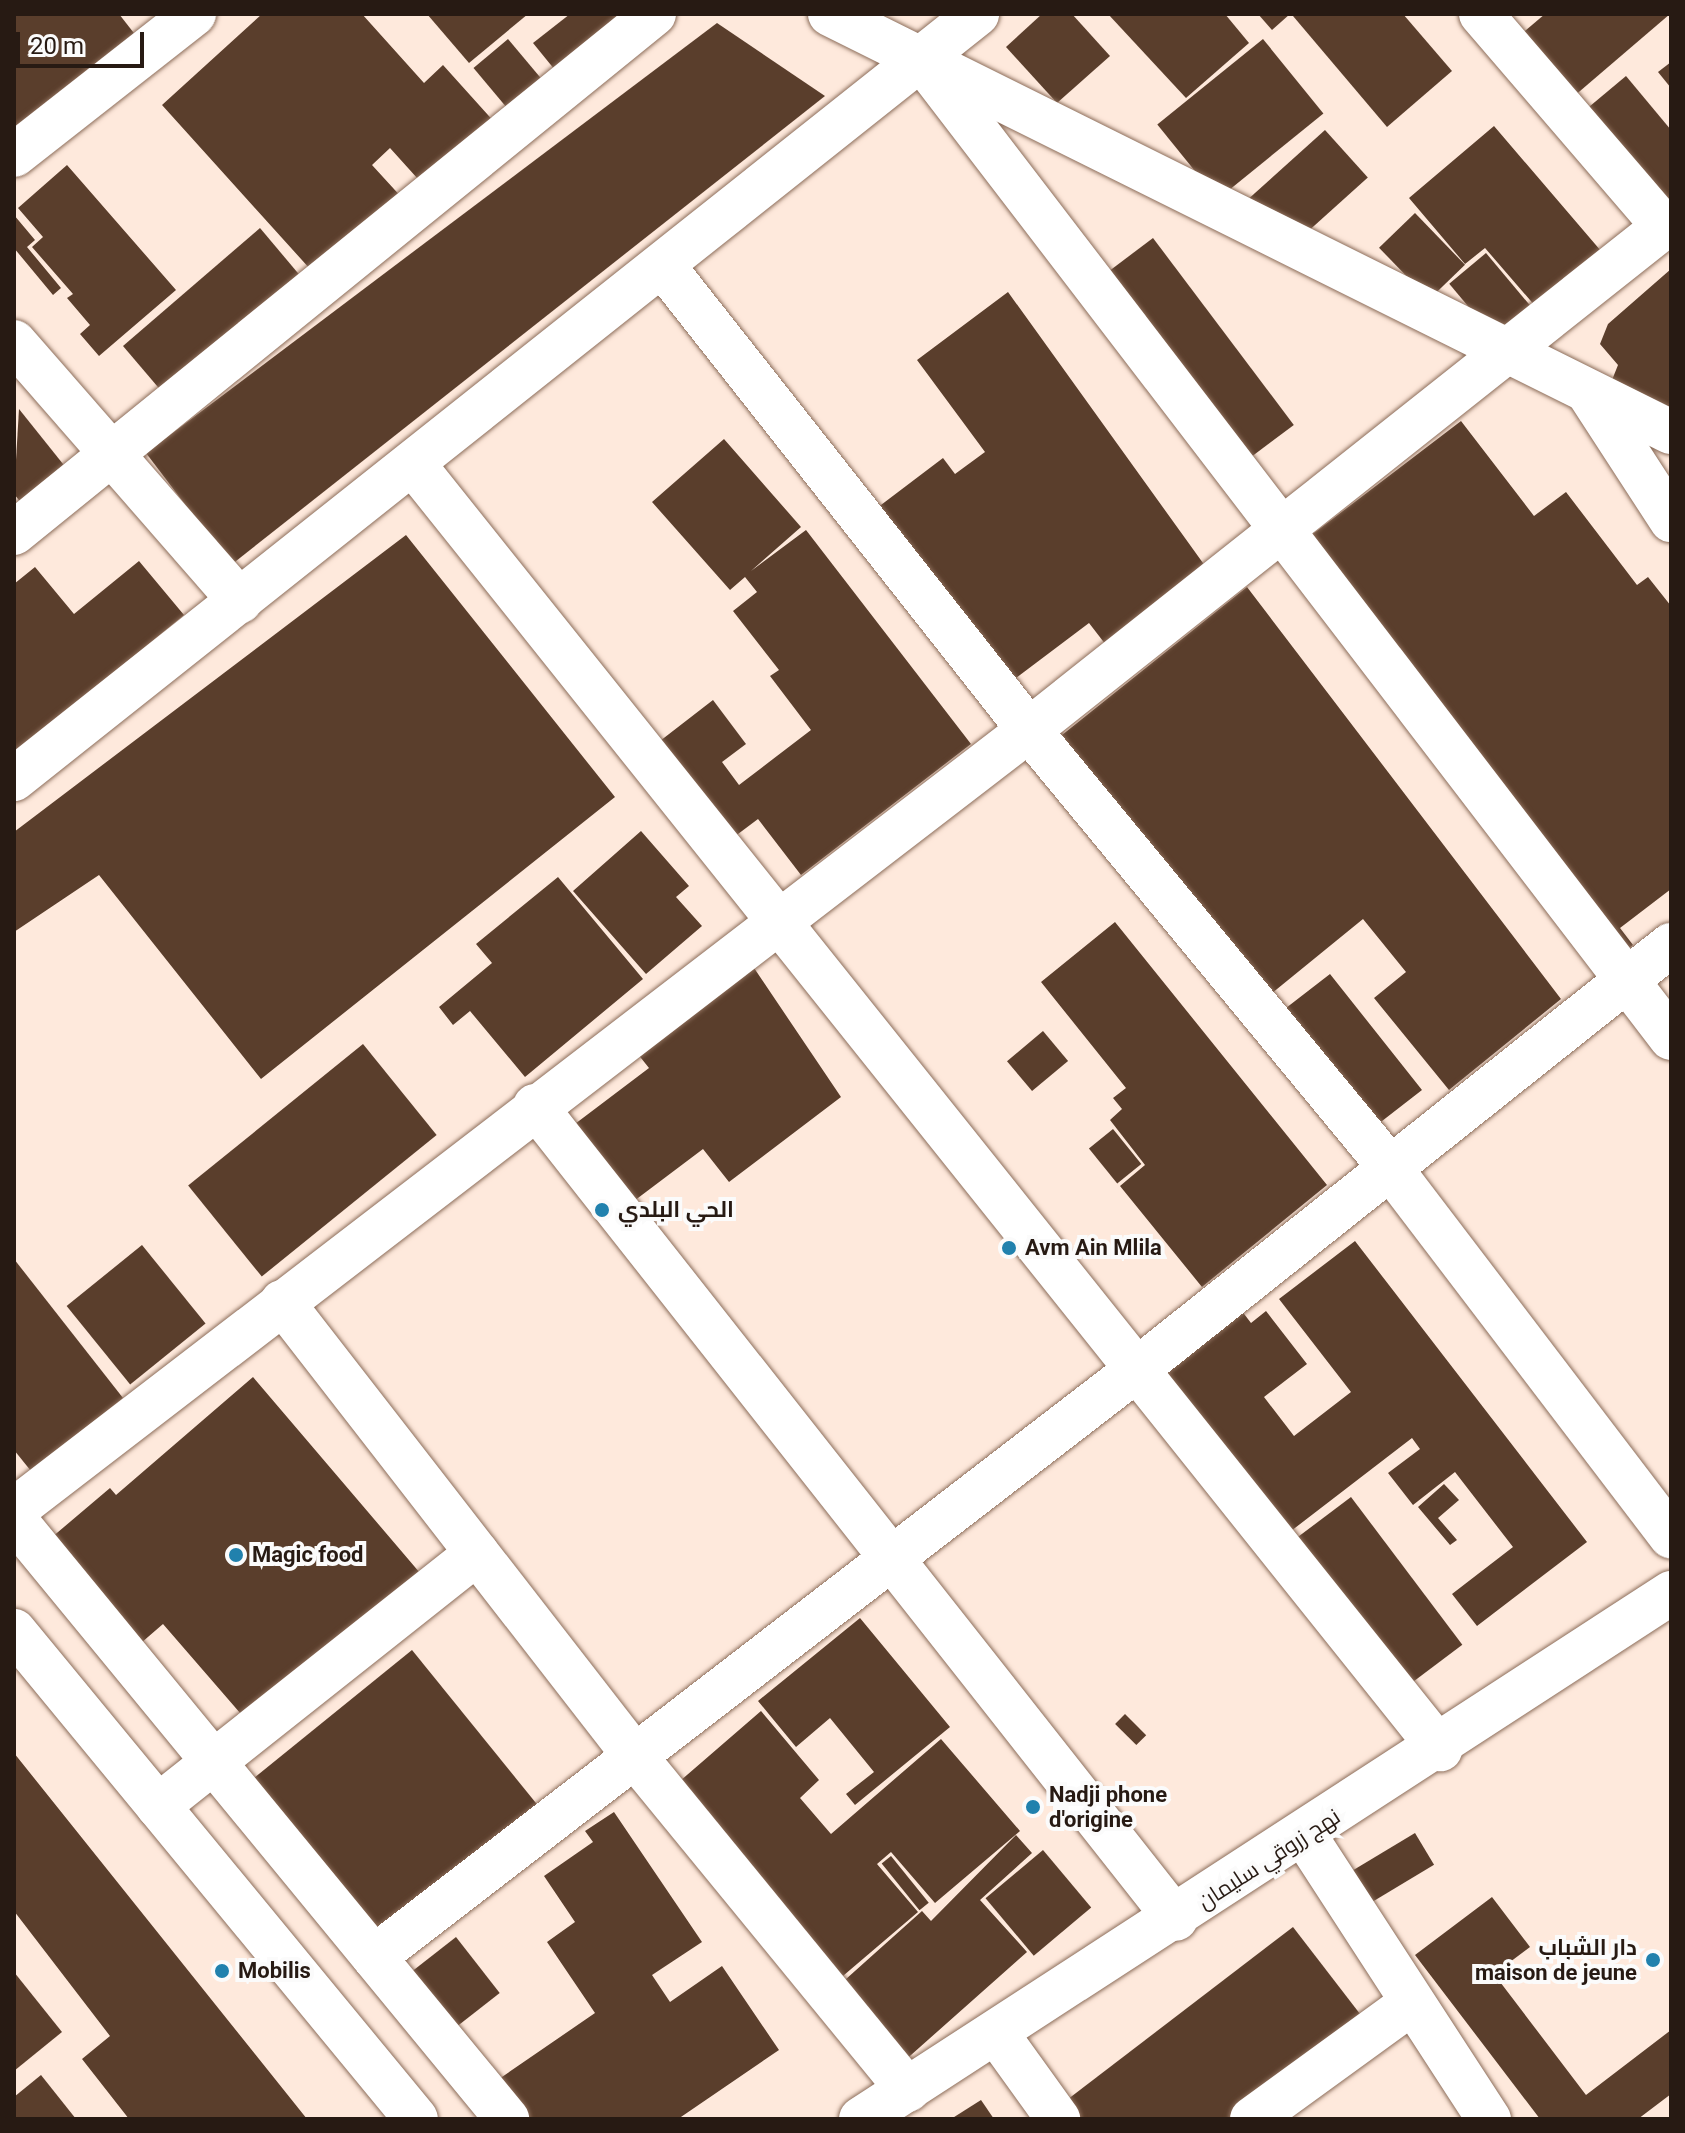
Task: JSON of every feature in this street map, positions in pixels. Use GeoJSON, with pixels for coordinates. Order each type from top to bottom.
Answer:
{"type":"FeatureCollection","features":[{"type":"Feature","properties":{"kind":"street"},"geometry":{"type":"LineString","coordinates":[[17,146],[194,14]]}},
{"type":"Feature","properties":{"kind":"street"},"geometry":{"type":"LineString","coordinates":[[14,533],[654,14]]}},
{"type":"Feature","properties":{"kind":"street"},"geometry":{"type":"LineString","coordinates":[[830,14],[1510,355],[1671,432]]}},
{"type":"Feature","properties":{"kind":"street"},"geometry":{"type":"LineString","coordinates":[[14,779],[664,267],[977,14]]}},
{"type":"Feature","properties":{"kind":"street"},"geometry":{"type":"LineString","coordinates":[[14,1510],[535,1106],[1029,730],[1510,355],[1668,224],[1481,14]]}},
{"type":"Feature","properties":{"kind":"street"},"geometry":{"type":"LineString","coordinates":[[922,60],[1280,532],[1671,1038]]}},
{"type":"Feature","properties":{"kind":"street"},"geometry":{"type":"LineString","coordinates":[[664,267],[1029,730],[1388,1165],[1671,1536]]}},
{"type":"Feature","properties":{"kind":"street"},"geometry":{"type":"LineString","coordinates":[[14,342],[107,457],[240,601]]}},
{"type":"Feature","properties":{"kind":"street"},"geometry":{"type":"LineString","coordinates":[[1588,392],[1671,520]]}},
{"type":"Feature","properties":{"kind":"street"},"geometry":{"type":"LineString","coordinates":[[414,465],[775,922],[1440,1749]]}},
{"type":"Feature","properties":{"kind":"street"},"geometry":{"type":"LineString","coordinates":[[374,1957],[889,1555],[1135,1371],[1388,1165],[1671,945]]}},
{"type":"Feature","properties":{"kind":"street"},"geometry":{"type":"LineString","coordinates":[[535,1106],[1176,1919]]}},
{"type":"Feature","properties":{"kind":"street"},"geometry":{"type":"LineString","coordinates":[[282,1302],[633,1754],[908,2090]]}},
{"type":"Feature","properties":{"kind":"street"},"geometry":{"type":"LineString","coordinates":[[14,1519],[507,2119]]}},
{"type":"Feature","properties":{"kind":"street"},"geometry":{"type":"LineString","coordinates":[[158,1806],[211,1759],[477,1553]]}},
{"type":"Feature","properties":{"kind":"street","name":"نهج زروقي سليمان"},"geometry":{"type":"LineString","coordinates":[[861,2119],[1440,1749],[1671,1593]]}},
{"type":"Feature","properties":{"kind":"street"},"geometry":{"type":"LineString","coordinates":[[14,1631],[416,2119]]}},
{"type":"Feature","properties":{"kind":"street"},"geometry":{"type":"LineString","coordinates":[[1305,1836],[1410,2004],[1489,2119]]}},
{"type":"Feature","properties":{"kind":"street"},"geometry":{"type":"LineString","coordinates":[[1252,2119],[1410,2004]]}},
{"type":"Feature","properties":{"kind":"street"},"geometry":{"type":"LineString","coordinates":[[997,2034],[1058,2119]]}},
{"type":"Feature","properties":{"kind":"building"},"geometry":{"type":"Polygon","coordinates":[[[14,14],[119,14],[144,46],[14,150],[14,14]]]}},
{"type":"Feature","properties":{"kind":"building"},"geometry":{"type":"Polygon","coordinates":[[[262,14],[362,14],[424,83],[443,65],[497,125],[427,189],[390,148],[372,165],[415,212],[329,290],[162,105],[262,14]]]}},
{"type":"Feature","properties":{"kind":"building"},"geometry":{"type":"Polygon","coordinates":[[[427,14],[528,14],[469,63],[427,14]]]}},
{"type":"Feature","properties":{"kind":"building"},"geometry":{"type":"Polygon","coordinates":[[[570,14],[633,14],[568,86],[533,43],[570,14]]]}},
{"type":"Feature","properties":{"kind":"building"},"geometry":{"type":"Polygon","coordinates":[[[1042,14],[1072,14],[1110,56],[1057,103],[1006,47],[1042,14]]]}},
{"type":"Feature","properties":{"kind":"building"},"geometry":{"type":"Polygon","coordinates":[[[1108,14],[1225,14],[1249,43],[1186,98],[1108,14]]]}},
{"type":"Feature","properties":{"kind":"building"},"geometry":{"type":"Polygon","coordinates":[[[1258,14],[1290,14],[1272,30],[1258,14]]]}},
{"type":"Feature","properties":{"kind":"building"},"geometry":{"type":"Polygon","coordinates":[[[1403,14],[1452,71],[1387,127],[1293,16],[1403,14]]]}},
{"type":"Feature","properties":{"kind":"building"},"geometry":{"type":"Polygon","coordinates":[[[1545,14],[1670,14],[1559,109],[1506,47],[1545,14]]]}},
{"type":"Feature","properties":{"kind":"building"},"geometry":{"type":"Polygon","coordinates":[[[717,23],[825,96],[231,565],[146,453],[717,23]]]}},
{"type":"Feature","properties":{"kind":"building"},"geometry":{"type":"Polygon","coordinates":[[[508,39],[557,98],[523,127],[474,68],[508,39]]]}},
{"type":"Feature","properties":{"kind":"building"},"geometry":{"type":"Polygon","coordinates":[[[1263,39],[1323,114],[1218,199],[1157,125],[1263,39]]]}},
{"type":"Feature","properties":{"kind":"building"},"geometry":{"type":"Polygon","coordinates":[[[1671,62],[1671,88],[1658,72],[1671,62]]]}},
{"type":"Feature","properties":{"kind":"building"},"geometry":{"type":"Polygon","coordinates":[[[1626,76],[1671,130],[1671,201],[1565,127],[1626,76]]]}},
{"type":"Feature","properties":{"kind":"building"},"geometry":{"type":"Polygon","coordinates":[[[1494,126],[1601,251],[1536,307],[1485,248],[1465,264],[1409,198],[1494,126]]]}},
{"type":"Feature","properties":{"kind":"building"},"geometry":{"type":"Polygon","coordinates":[[[1325,130],[1368,178],[1292,246],[1249,198],[1325,130]]]}},
{"type":"Feature","properties":{"kind":"building"},"geometry":{"type":"Polygon","coordinates":[[[67,165],[176,290],[99,356],[80,334],[90,325],[67,298],[73,294],[32,247],[43,237],[18,208],[67,165]]]}},
{"type":"Feature","properties":{"kind":"building"},"geometry":{"type":"Polygon","coordinates":[[[1415,213],[1465,265],[1429,300],[1379,248],[1415,213]]]}},
{"type":"Feature","properties":{"kind":"building"},"geometry":{"type":"Polygon","coordinates":[[[14,215],[35,240],[27,247],[61,288],[53,295],[14,248],[14,215]]]}},
{"type":"Feature","properties":{"kind":"building"},"geometry":{"type":"Polygon","coordinates":[[[260,228],[313,291],[163,393],[123,346],[260,228]]]}},
{"type":"Feature","properties":{"kind":"building"},"geometry":{"type":"Polygon","coordinates":[[[1153,238],[1294,425],[1237,468],[1096,281],[1153,238]]]}},
{"type":"Feature","properties":{"kind":"building"},"geometry":{"type":"Polygon","coordinates":[[[1486,253],[1531,307],[1494,337],[1449,284],[1486,253]]]}},
{"type":"Feature","properties":{"kind":"building"},"geometry":{"type":"Polygon","coordinates":[[[1671,269],[1671,447],[1612,380],[1618,365],[1600,344],[1608,324],[1671,269]]]}},
{"type":"Feature","properties":{"kind":"building"},"geometry":{"type":"Polygon","coordinates":[[[1008,292],[1208,570],[1106,645],[1089,623],[1008,684],[877,508],[943,458],[955,474],[985,452],[917,360],[1008,292]]]}},
{"type":"Feature","properties":{"kind":"building"},"geometry":{"type":"Polygon","coordinates":[[[19,409],[67,469],[23,505],[14,494],[19,409]]]}},
{"type":"Feature","properties":{"kind":"building"},"geometry":{"type":"Polygon","coordinates":[[[1461,421],[1534,516],[1566,492],[1637,585],[1648,577],[1671,606],[1671,889],[1620,928],[1633,945],[1622,953],[1301,543],[1461,421]]]}},
{"type":"Feature","properties":{"kind":"building"},"geometry":{"type":"Polygon","coordinates":[[[724,439],[801,527],[751,571],[806,530],[971,744],[801,875],[758,819],[734,837],[660,741],[713,700],[746,744],[722,762],[739,785],[811,730],[770,676],[779,670],[733,611],[757,592],[745,577],[730,590],[652,502],[724,439]]]}},
{"type":"Feature","properties":{"kind":"building"},"geometry":{"type":"Polygon","coordinates":[[[406,535],[615,797],[261,1079],[99,875],[14,932],[14,832],[406,535]]]}},
{"type":"Feature","properties":{"kind":"building"},"geometry":{"type":"Polygon","coordinates":[[[139,561],[184,615],[14,754],[14,584],[35,567],[74,614],[139,561]]]}},
{"type":"Feature","properties":{"kind":"building"},"geometry":{"type":"Polygon","coordinates":[[[1247,587],[1561,999],[1449,1090],[1374,998],[1406,972],[1363,919],[1266,998],[1286,1008],[1330,974],[1422,1090],[1364,1135],[1062,735],[1247,587]]]}},
{"type":"Feature","properties":{"kind":"building"},"geometry":{"type":"Polygon","coordinates":[[[641,831],[689,886],[676,897],[702,926],[646,974],[573,891],[641,831]]]}},
{"type":"Feature","properties":{"kind":"building"},"geometry":{"type":"Polygon","coordinates":[[[558,877],[643,979],[525,1077],[470,1011],[453,1025],[439,1007],[492,963],[476,944],[558,877]]]}},
{"type":"Feature","properties":{"kind":"building"},"geometry":{"type":"Polygon","coordinates":[[[1115,922],[1327,1185],[1202,1287],[1120,1186],[1145,1165],[1110,1120],[1122,1109],[1113,1098],[1126,1088],[1041,982],[1115,922]]]}},
{"type":"Feature","properties":{"kind":"building"},"geometry":{"type":"Polygon","coordinates":[[[752,965],[841,1097],[729,1182],[703,1149],[626,1207],[567,1130],[649,1068],[637,1053],[752,965]]]}},
{"type":"Feature","properties":{"kind":"building"},"geometry":{"type":"Polygon","coordinates":[[[1043,1031],[1068,1061],[1032,1091],[1007,1061],[1043,1031]]]}},
{"type":"Feature","properties":{"kind":"building"},"geometry":{"type":"Polygon","coordinates":[[[363,1044],[437,1135],[262,1277],[188,1186],[363,1044]]]}},
{"type":"Feature","properties":{"kind":"building"},"geometry":{"type":"Polygon","coordinates":[[[1113,1129],[1141,1164],[1117,1183],[1089,1149],[1113,1129]]]}},
{"type":"Feature","properties":{"kind":"building"},"geometry":{"type":"Polygon","coordinates":[[[1355,1241],[1587,1542],[1477,1626],[1452,1594],[1513,1547],[1455,1472],[1413,1505],[1388,1473],[1420,1449],[1412,1438],[1278,1541],[1155,1381],[1238,1306],[1251,1323],[1266,1311],[1307,1364],[1264,1397],[1294,1436],[1351,1392],[1279,1299],[1355,1241]]]}},
{"type":"Feature","properties":{"kind":"building"},"geometry":{"type":"Polygon","coordinates":[[[142,1245],[206,1323],[130,1385],[67,1306],[142,1245]]]}},
{"type":"Feature","properties":{"kind":"building"},"geometry":{"type":"Polygon","coordinates":[[[14,1259],[123,1398],[31,1471],[14,1450],[14,1259]]]}},
{"type":"Feature","properties":{"kind":"building","name":"Magic food"},"geometry":{"type":"Polygon","coordinates":[[[253,1377],[420,1573],[247,1721],[163,1624],[141,1643],[51,1538],[110,1488],[116,1495],[253,1377]]]}},
{"type":"Feature","properties":{"kind":"building"},"geometry":{"type":"Polygon","coordinates":[[[1444,1484],[1459,1500],[1438,1518],[1457,1540],[1450,1545],[1418,1507],[1444,1484]]]}},
{"type":"Feature","properties":{"kind":"building"},"geometry":{"type":"Polygon","coordinates":[[[1351,1497],[1462,1645],[1405,1688],[1293,1540],[1351,1497]]]}},
{"type":"Feature","properties":{"kind":"building"},"geometry":{"type":"Polygon","coordinates":[[[860,1618],[950,1727],[855,1805],[846,1794],[874,1772],[830,1718],[796,1747],[758,1701],[860,1618]]]}},
{"type":"Feature","properties":{"kind":"building"},"geometry":{"type":"Polygon","coordinates":[[[412,1650],[540,1809],[378,1940],[250,1782],[412,1650]]]}},
{"type":"Feature","properties":{"kind":"building"},"geometry":{"type":"Polygon","coordinates":[[[761,1711],[819,1780],[800,1798],[831,1834],[941,1739],[1020,1831],[935,1903],[891,1852],[877,1864],[918,1912],[830,1987],[665,1794],[761,1711]]]}},
{"type":"Feature","properties":{"kind":"building"},"geometry":{"type":"Polygon","coordinates":[[[1125,1714],[1146,1735],[1136,1745],[1115,1724],[1125,1714]]]}},
{"type":"Feature","properties":{"kind":"building"},"geometry":{"type":"Polygon","coordinates":[[[14,1753],[307,2119],[129,2119],[82,2059],[110,2036],[14,1911],[14,1753]]]}},
{"type":"Feature","properties":{"kind":"building"},"geometry":{"type":"Polygon","coordinates":[[[614,1812],[702,1942],[652,1975],[670,2002],[722,1966],[779,2050],[678,2119],[502,2119],[483,2090],[595,2013],[547,1942],[575,1922],[544,1876],[593,1842],[585,1831],[614,1812]]]}},
{"type":"Feature","properties":{"kind":"building"},"geometry":{"type":"Polygon","coordinates":[[[1415,1833],[1434,1865],[1365,1906],[1346,1875],[1415,1833]]]}},
{"type":"Feature","properties":{"kind":"building"},"geometry":{"type":"Polygon","coordinates":[[[1016,1835],[1032,1853],[980,1900],[1027,1952],[902,2063],[836,1988],[922,1911],[931,1921],[1016,1835]]]}},
{"type":"Feature","properties":{"kind":"building"},"geometry":{"type":"Polygon","coordinates":[[[1043,1850],[1091,1907],[1034,1956],[986,1898],[1043,1850]]]}},
{"type":"Feature","properties":{"kind":"building"},"geometry":{"type":"Polygon","coordinates":[[[891,1856],[929,1903],[919,1910],[882,1864],[891,1856]]]}},
{"type":"Feature","properties":{"kind":"building"},"geometry":{"type":"Polygon","coordinates":[[[1492,1897],[1530,1947],[1494,1974],[1586,2095],[1671,2030],[1671,2094],[1638,2119],[1540,2119],[1415,1955],[1492,1897]]]}},
{"type":"Feature","properties":{"kind":"building"},"geometry":{"type":"Polygon","coordinates":[[[1293,1927],[1377,2036],[1268,2119],[1042,2119],[1293,1927]]]}},
{"type":"Feature","properties":{"kind":"building"},"geometry":{"type":"Polygon","coordinates":[[[456,1937],[500,1993],[454,2029],[410,1973],[456,1937]]]}},
{"type":"Feature","properties":{"kind":"building"},"geometry":{"type":"Polygon","coordinates":[[[14,1972],[62,2032],[14,2071],[14,1972]]]}},
{"type":"Feature","properties":{"kind":"building"},"geometry":{"type":"Polygon","coordinates":[[[41,2075],[76,2119],[14,2119],[14,2097],[41,2075]]]}},
{"type":"Feature","properties":{"kind":"building"},"geometry":{"type":"Polygon","coordinates":[[[981,2100],[994,2119],[951,2119],[981,2100]]]}},
{"type":"Feature","properties":{"kind":"place","name":"الحي البلدي"},"geometry":{"type":"Point","coordinates":[602,1210]}},
{"type":"Feature","properties":{"kind":"place","name":"Avm Ain Mlila"},"geometry":{"type":"Point","coordinates":[1009,1248]}},
{"type":"Feature","properties":{"kind":"place","name":"Magic food"},"geometry":{"type":"Point","coordinates":[236,1555]}},
{"type":"Feature","properties":{"kind":"place","name":"Nadji phone d'origine"},"geometry":{"type":"Point","coordinates":[1033,1807]}},
{"type":"Feature","properties":{"kind":"place","name":"دار الشباب maison de jeune"},"geometry":{"type":"Point","coordinates":[1653,1960]}},
{"type":"Feature","properties":{"kind":"place","name":"Mobilis"},"geometry":{"type":"Point","coordinates":[222,1971]}}]}
